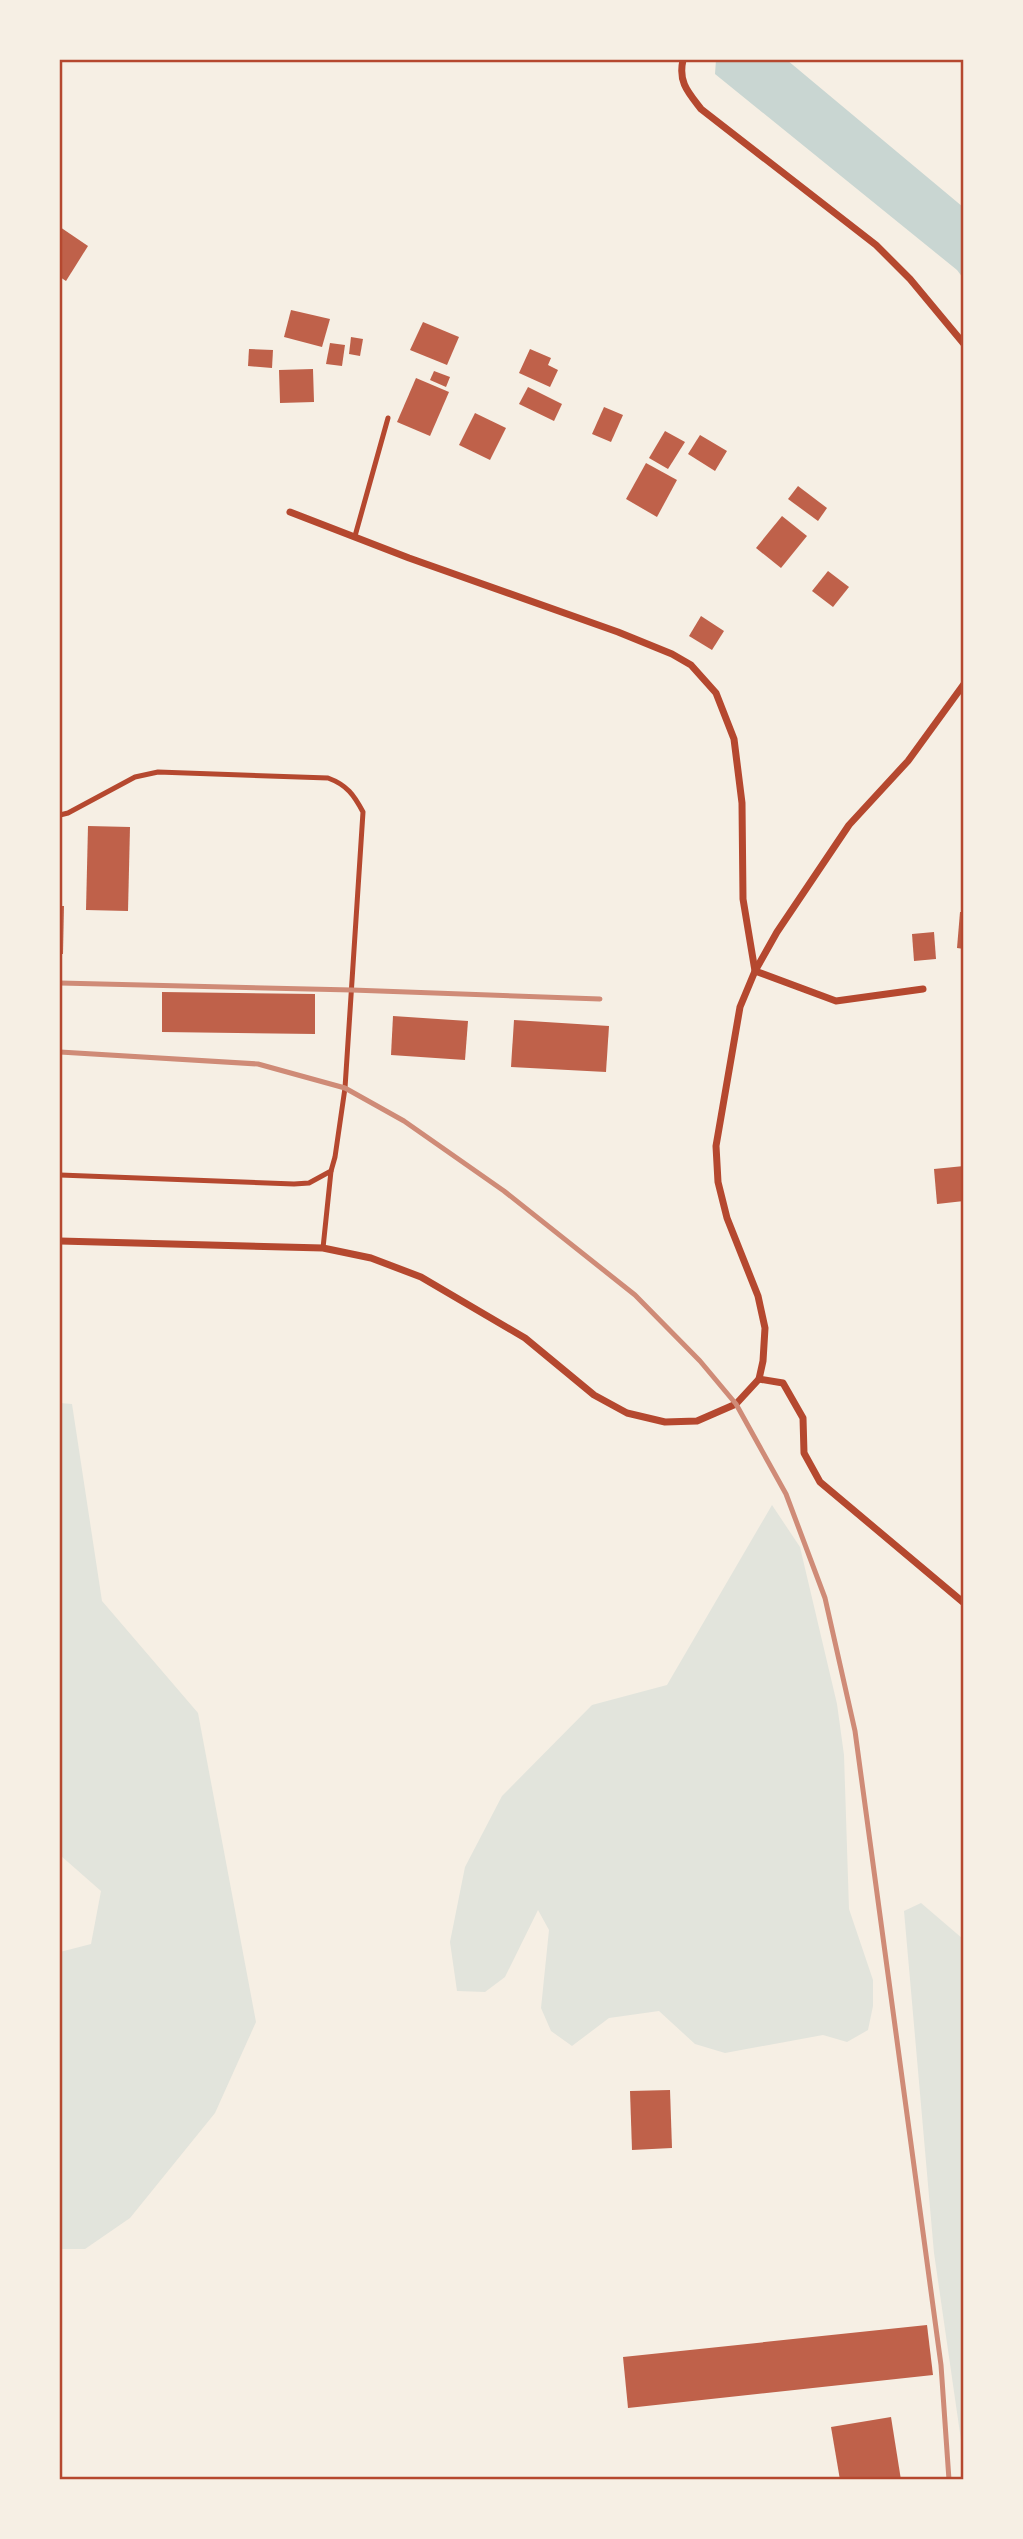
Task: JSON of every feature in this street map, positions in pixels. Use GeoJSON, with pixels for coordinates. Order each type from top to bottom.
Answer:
{"type":"FeatureCollection","features":[{"type":"Feature","properties":{"kind":"street"},"geometry":{"type":"LineString","coordinates":[[683,60],[680,73],[686,88],[701,110],[876,245],[910,279],[964,344]]}},
{"type":"Feature","properties":{"kind":"street"},"geometry":{"type":"LineString","coordinates":[[290,512],[409,558],[618,632],[672,654],[691,665],[716,693],[734,739],[743,803],[743,899],[755,971]]}},
{"type":"Feature","properties":{"kind":"street"},"geometry":{"type":"LineString","coordinates":[[60,1241],[323,1248],[371,1258],[421,1277],[525,1338],[594,1395],[627,1413],[665,1422],[697,1421],[736,1404],[759,1379],[765,1328],[758,1296],[727,1218],[718,1182],[716,1146],[740,1007],[776,932],[849,825],[908,761],[964,684]]}},
{"type":"Feature","properties":{"kind":"street"},"geometry":{"type":"LineString","coordinates":[[755,971],[836,1001],[923,989]]}},
{"type":"Feature","properties":{"kind":"street"},"geometry":{"type":"LineString","coordinates":[[759,1379],[783,1383],[792,1396],[803,1418],[804,1453],[820,1482],[964,1603]]}},
{"type":"Feature","properties":{"kind":"lane"},"geometry":{"type":"LineString","coordinates":[[355,536],[388,418]]}},
{"type":"Feature","properties":{"kind":"lane"},"geometry":{"type":"LineString","coordinates":[[60,815],[135,777],[158,772],[328,778],[342,783],[355,797],[363,812],[352,990],[345,1088],[331,1171],[323,1248]]}},
{"type":"Feature","properties":{"kind":"lane"},"geometry":{"type":"LineString","coordinates":[[60,1175],[294,1184],[309,1183],[331,1171]]}},
{"type":"Feature","properties":{"kind":"shaded area"},"geometry":{"type":"Polygon","coordinates":[[[716,60],[787,60],[963,207],[963,278],[957,270],[715,74],[716,60]]]}},
{"type":"Feature","properties":{"kind":"shaded area"},"geometry":{"type":"Polygon","coordinates":[[[60,1403],[72,1404],[102,1601],[198,1713],[256,2022],[215,2113],[130,2218],[85,2249],[60,2249],[60,1952],[91,1944],[101,1891],[60,1855],[60,1403]]]}},
{"type":"Feature","properties":{"kind":"shaded area"},"geometry":{"type":"Polygon","coordinates":[[[772,1505],[800,1547],[837,1704],[844,1755],[849,1909],[873,1980],[873,2006],[868,2030],[847,2042],[823,2035],[725,2053],[695,2044],[659,2011],[609,2018],[572,2046],[551,2031],[541,2008],[549,1930],[538,1910],[505,1977],[485,1992],[457,1991],[450,1942],[465,1867],[502,1796],[592,1705],[667,1685],[772,1505]]]}},
{"type":"Feature","properties":{"kind":"shaded area"},"geometry":{"type":"Polygon","coordinates":[[[921,1903],[963,1939],[963,2454],[934,2253],[904,1911],[921,1903]]]}},
{"type":"Feature","properties":{"kind":"building"},"geometry":{"type":"Polygon","coordinates":[[[60,227],[88,246],[66,281],[60,277],[60,227]]]}},
{"type":"Feature","properties":{"kind":"building"},"geometry":{"type":"Polygon","coordinates":[[[291,310],[330,319],[322,347],[284,337],[291,310]]]}},
{"type":"Feature","properties":{"kind":"building"},"geometry":{"type":"Polygon","coordinates":[[[423,322],[459,337],[447,365],[410,350],[423,322]]]}},
{"type":"Feature","properties":{"kind":"building"},"geometry":{"type":"Polygon","coordinates":[[[351,337],[363,339],[360,356],[349,354],[351,337]]]}},
{"type":"Feature","properties":{"kind":"building"},"geometry":{"type":"Polygon","coordinates":[[[330,343],[345,345],[342,366],[326,364],[330,343]]]}},
{"type":"Feature","properties":{"kind":"building"},"geometry":{"type":"Polygon","coordinates":[[[249,349],[273,350],[272,368],[248,366],[249,349]]]}},
{"type":"Feature","properties":{"kind":"building"},"geometry":{"type":"Polygon","coordinates":[[[530,349],[551,358],[548,365],[558,370],[550,387],[519,373],[530,349]]]}},
{"type":"Feature","properties":{"kind":"building"},"geometry":{"type":"Polygon","coordinates":[[[313,369],[314,402],[280,403],[279,370],[313,369]]]}},
{"type":"Feature","properties":{"kind":"building"},"geometry":{"type":"Polygon","coordinates":[[[434,371],[450,377],[446,387],[430,380],[434,371]]]}},
{"type":"Feature","properties":{"kind":"building"},"geometry":{"type":"Polygon","coordinates":[[[416,378],[449,392],[430,436],[397,422],[416,378]]]}},
{"type":"Feature","properties":{"kind":"building"},"geometry":{"type":"Polygon","coordinates":[[[528,387],[562,404],[554,421],[519,404],[528,387]]]}},
{"type":"Feature","properties":{"kind":"building"},"geometry":{"type":"Polygon","coordinates":[[[604,407],[623,415],[611,442],[592,434],[604,407]]]}},
{"type":"Feature","properties":{"kind":"building"},"geometry":{"type":"Polygon","coordinates":[[[475,413],[506,428],[490,460],[459,445],[475,413]]]}},
{"type":"Feature","properties":{"kind":"building"},"geometry":{"type":"Polygon","coordinates":[[[665,431],[685,442],[668,469],[649,458],[665,431]]]}},
{"type":"Feature","properties":{"kind":"building"},"geometry":{"type":"Polygon","coordinates":[[[700,435],[727,451],[715,471],[688,454],[700,435]]]}},
{"type":"Feature","properties":{"kind":"building"},"geometry":{"type":"Polygon","coordinates":[[[646,463],[677,480],[657,517],[626,499],[646,463]]]}},
{"type":"Feature","properties":{"kind":"building"},"geometry":{"type":"Polygon","coordinates":[[[798,486],[827,508],[818,521],[788,499],[798,486]]]}},
{"type":"Feature","properties":{"kind":"building"},"geometry":{"type":"Polygon","coordinates":[[[782,516],[807,536],[781,568],[756,548],[782,516]]]}},
{"type":"Feature","properties":{"kind":"building"},"geometry":{"type":"Polygon","coordinates":[[[828,571],[849,587],[833,607],[812,591],[828,571]]]}},
{"type":"Feature","properties":{"kind":"building"},"geometry":{"type":"Polygon","coordinates":[[[701,616],[724,631],[712,650],[689,636],[701,616]]]}},
{"type":"Feature","properties":{"kind":"building"},"geometry":{"type":"Polygon","coordinates":[[[88,826],[130,827],[128,911],[86,910],[88,826]]]}},
{"type":"Feature","properties":{"kind":"building"},"geometry":{"type":"Polygon","coordinates":[[[60,906],[64,906],[63,954],[60,954],[60,906]]]}},
{"type":"Feature","properties":{"kind":"building"},"geometry":{"type":"Polygon","coordinates":[[[960,912],[964,912],[964,949],[957,948],[960,912]]]}},
{"type":"Feature","properties":{"kind":"building"},"geometry":{"type":"Polygon","coordinates":[[[934,932],[936,959],[914,961],[912,934],[934,932]]]}},
{"type":"Feature","properties":{"kind":"building"},"geometry":{"type":"Polygon","coordinates":[[[162,992],[315,994],[315,1034],[162,1032],[162,992]]]}},
{"type":"Feature","properties":{"kind":"building"},"geometry":{"type":"Polygon","coordinates":[[[393,1016],[468,1021],[465,1060],[391,1055],[393,1016]]]}},
{"type":"Feature","properties":{"kind":"building"},"geometry":{"type":"Polygon","coordinates":[[[514,1020],[609,1026],[606,1072],[511,1067],[514,1020]]]}},
{"type":"Feature","properties":{"kind":"building"},"geometry":{"type":"Polygon","coordinates":[[[964,1166],[964,1201],[937,1204],[934,1169],[964,1166]]]}},
{"type":"Feature","properties":{"kind":"building"},"geometry":{"type":"Polygon","coordinates":[[[670,2090],[672,2148],[632,2150],[630,2091],[670,2090]]]}},
{"type":"Feature","properties":{"kind":"building"},"geometry":{"type":"Polygon","coordinates":[[[927,2325],[933,2375],[628,2408],[623,2357],[927,2325]]]}},
{"type":"Feature","properties":{"kind":"building"},"geometry":{"type":"Polygon","coordinates":[[[891,2417],[901,2480],[840,2480],[831,2427],[891,2417]]]}},
{"type":"Feature","properties":{"kind":"railway"},"geometry":{"type":"LineString","coordinates":[[60,983],[600,999]]}},
{"type":"Feature","properties":{"kind":"railway"},"geometry":{"type":"LineString","coordinates":[[60,1052],[258,1064],[345,1088],[404,1121],[504,1191],[635,1295],[700,1361],[736,1404],[786,1494],[825,1598],[855,1731],[941,2365],[949,2480]]}}]}
